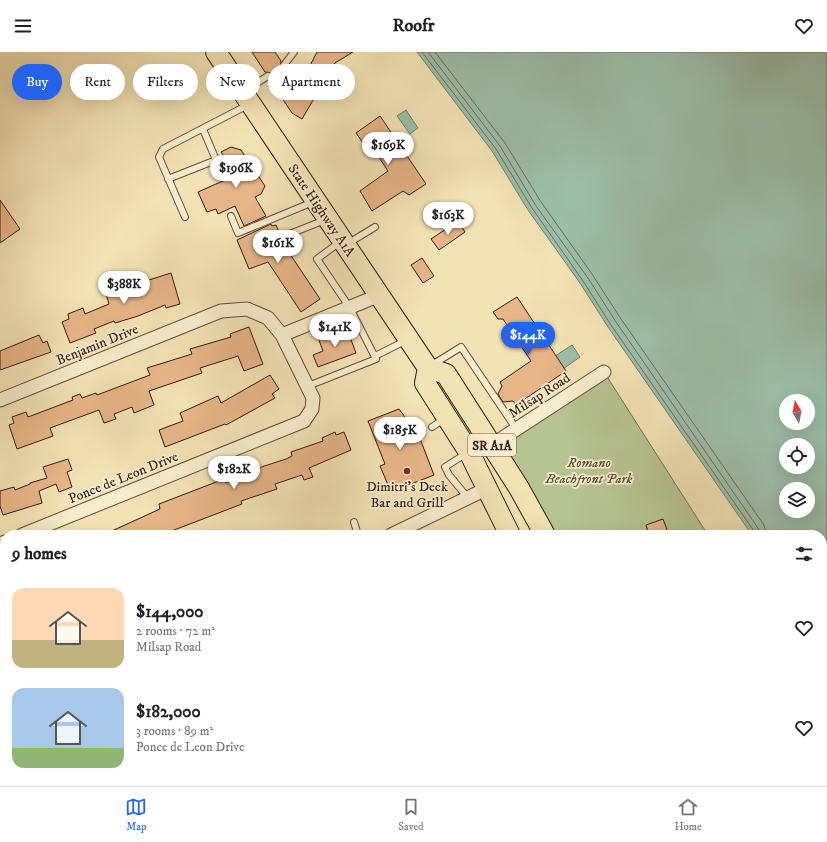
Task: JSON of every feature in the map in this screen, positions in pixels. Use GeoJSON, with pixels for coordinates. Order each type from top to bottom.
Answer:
{"type":"FeatureCollection","features":[{"type":"Feature","properties":{"kind":"main road","name":"State Highway A1A"},"geometry":{"type":"LineString","coordinates":[[216,52],[224,64]]}},
{"type":"Feature","properties":{"kind":"main road","name":"State Highway A1A"},"geometry":{"type":"LineString","coordinates":[[248,100],[409,339],[426,375]]}},
{"type":"Feature","properties":{"kind":"main road","name":"SR A1A"},"geometry":{"type":"LineString","coordinates":[[508,530],[469,452],[439,422],[426,375],[446,374],[519,488],[542,530]]}},
{"type":"Feature","properties":{"kind":"street"},"geometry":{"type":"LineString","coordinates":[[282,335],[380,295]]}},
{"type":"Feature","properties":{"kind":"street","name":"Benjamin Drive"},"geometry":{"type":"LineString","coordinates":[[0,400],[221,311],[247,309],[268,318],[282,335]]}},
{"type":"Feature","properties":{"kind":"street","name":"Ponce de Leon Drive"},"geometry":{"type":"LineString","coordinates":[[34,530],[304,421],[312,409],[313,398],[282,335]]}},
{"type":"Feature","properties":{"kind":"street","name":"Milsap Road"},"geometry":{"type":"LineString","coordinates":[[492,445],[604,372]]}},
{"type":"Feature","properties":{"kind":"street"},"geometry":{"type":"LineString","coordinates":[[401,530],[488,488]]}},
{"type":"Feature","properties":{"kind":"lane"},"geometry":{"type":"LineString","coordinates":[[285,64],[294,52]]}},
{"type":"Feature","properties":{"kind":"lane"},"geometry":{"type":"LineString","coordinates":[[260,84],[268,76]]}},
{"type":"Feature","properties":{"kind":"lane"},"geometry":{"type":"LineString","coordinates":[[185,217],[159,157],[163,149],[203,129],[244,100]]}},
{"type":"Feature","properties":{"kind":"lane"},"geometry":{"type":"LineString","coordinates":[[168,179],[216,160],[203,129]]}},
{"type":"Feature","properties":{"kind":"lane"},"geometry":{"type":"LineString","coordinates":[[231,216],[238,233],[316,201]]}},
{"type":"Feature","properties":{"kind":"lane"},"geometry":{"type":"LineString","coordinates":[[287,235],[328,219]]}},
{"type":"Feature","properties":{"kind":"lane"},"geometry":{"type":"LineString","coordinates":[[374,227],[344,242],[317,260],[350,308],[375,356]]}},
{"type":"Feature","properties":{"kind":"lane"},"geometry":{"type":"LineString","coordinates":[[308,386],[376,359],[375,356],[409,339]]}},
{"type":"Feature","properties":{"kind":"lane"},"geometry":{"type":"LineString","coordinates":[[426,375],[461,347],[517,430]]}},
{"type":"Feature","properties":{"kind":"lane"},"geometry":{"type":"LineString","coordinates":[[468,498],[449,475],[446,467],[469,452]]}},
{"type":"Feature","properties":{"kind":"lane"},"geometry":{"type":"LineString","coordinates":[[354,522],[356,530]]}},
{"type":"Feature","properties":{"kind":"green space","name":"Romano Beachfront Park"},"geometry":{"type":"Polygon","coordinates":[[[604,372],[705,530],[543,530],[506,451],[517,430],[604,372]]]}},
{"type":"Feature","properties":{"kind":"water"},"geometry":{"type":"Polygon","coordinates":[[[417,52],[827,52],[827,530],[749,530],[608,327],[580,283],[528,210],[492,151],[417,52]]]}},
{"type":"Feature","properties":{"kind":"water"},"geometry":{"type":"Polygon","coordinates":[[[406,110],[418,128],[410,134],[397,116],[406,110]]]}},
{"type":"Feature","properties":{"kind":"water"},"geometry":{"type":"Polygon","coordinates":[[[572,345],[580,357],[560,371],[552,358],[572,345]]]}},
{"type":"Feature","properties":{"kind":"building"},"geometry":{"type":"Polygon","coordinates":[[[252,52],[275,52],[281,61],[280,64],[268,64],[268,72],[265,72],[252,52]]]}},
{"type":"Feature","properties":{"kind":"building"},"geometry":{"type":"Polygon","coordinates":[[[317,52],[353,52],[335,63],[311,64],[317,52]]]}},
{"type":"Feature","properties":{"kind":"building"},"geometry":{"type":"Polygon","coordinates":[[[283,100],[313,100],[302,119],[292,113],[283,100]]]}},
{"type":"Feature","properties":{"kind":"building"},"geometry":{"type":"Polygon","coordinates":[[[380,116],[426,184],[409,195],[403,191],[372,211],[360,191],[388,171],[370,144],[366,147],[356,133],[380,116]]]}},
{"type":"Feature","properties":{"kind":"building"},"geometry":{"type":"Polygon","coordinates":[[[231,147],[241,150],[265,186],[261,194],[255,197],[266,216],[244,226],[235,206],[218,214],[216,209],[207,212],[198,192],[225,180],[220,169],[225,158],[221,152],[231,147]]]}},
{"type":"Feature","properties":{"kind":"building"},"geometry":{"type":"Polygon","coordinates":[[[0,200],[20,229],[0,243],[0,200]]]}},
{"type":"Feature","properties":{"kind":"building"},"geometry":{"type":"Polygon","coordinates":[[[458,221],[465,232],[439,250],[431,239],[458,221]]]}},
{"type":"Feature","properties":{"kind":"building"},"geometry":{"type":"Polygon","coordinates":[[[271,224],[272,226],[276,225],[289,256],[290,254],[320,299],[301,312],[268,262],[249,269],[237,240],[271,224]]]}},
{"type":"Feature","properties":{"kind":"building"},"geometry":{"type":"Polygon","coordinates":[[[422,258],[434,276],[423,283],[411,265],[422,258]]]}},
{"type":"Feature","properties":{"kind":"building"},"geometry":{"type":"Polygon","coordinates":[[[171,273],[180,304],[166,308],[165,305],[138,316],[115,323],[114,321],[94,329],[96,333],[70,343],[62,322],[69,319],[68,314],[83,308],[85,314],[109,304],[104,287],[147,276],[149,280],[171,273]]]}},
{"type":"Feature","properties":{"kind":"building"},"geometry":{"type":"Polygon","coordinates":[[[517,297],[566,371],[516,405],[513,401],[503,402],[498,394],[502,386],[500,382],[531,361],[503,319],[498,319],[493,312],[517,297]]]}},
{"type":"Feature","properties":{"kind":"building"},"geometry":{"type":"Polygon","coordinates":[[[249,327],[263,364],[244,371],[238,356],[200,368],[202,373],[149,391],[154,405],[134,413],[132,407],[114,414],[116,419],[104,423],[99,410],[50,428],[53,436],[17,449],[9,425],[14,423],[12,417],[26,412],[28,417],[73,400],[72,397],[80,394],[82,398],[96,393],[97,395],[150,375],[147,368],[192,354],[190,349],[231,337],[230,334],[249,327]]]}},
{"type":"Feature","properties":{"kind":"building"},"geometry":{"type":"Polygon","coordinates":[[[347,329],[356,353],[318,367],[313,355],[323,351],[319,340],[347,329]]]}},
{"type":"Feature","properties":{"kind":"building"},"geometry":{"type":"Polygon","coordinates":[[[39,335],[43,343],[47,341],[51,352],[0,370],[0,351],[39,335]]]}},
{"type":"Feature","properties":{"kind":"building"},"geometry":{"type":"Polygon","coordinates":[[[270,375],[279,389],[272,394],[275,398],[226,425],[225,424],[165,447],[159,430],[183,421],[180,413],[218,396],[221,403],[270,375]]]}},
{"type":"Feature","properties":{"kind":"building"},"geometry":{"type":"Polygon","coordinates":[[[399,409],[419,436],[434,475],[391,492],[380,466],[385,464],[368,421],[399,409]]]}},
{"type":"Feature","properties":{"kind":"building"},"geometry":{"type":"Polygon","coordinates":[[[335,432],[336,435],[344,432],[351,450],[309,468],[313,477],[304,480],[302,475],[275,484],[277,489],[241,501],[242,504],[174,530],[114,530],[160,509],[159,504],[224,479],[226,483],[247,474],[246,472],[286,459],[292,456],[291,452],[323,441],[322,438],[335,432]]]}},
{"type":"Feature","properties":{"kind":"building"},"geometry":{"type":"Polygon","coordinates":[[[68,459],[72,470],[67,472],[72,487],[59,492],[56,484],[39,491],[42,503],[3,515],[0,506],[0,491],[14,487],[15,490],[30,483],[47,478],[43,467],[68,459]]]}},
{"type":"Feature","properties":{"kind":"building"},"geometry":{"type":"Polygon","coordinates":[[[663,519],[667,530],[648,530],[646,525],[663,519]]]}},
{"type":"Feature","properties":{"kind":"place","name":"Dimitri's Deck Bar and Grill"},"geometry":{"type":"Point","coordinates":[407,471]}}]}
